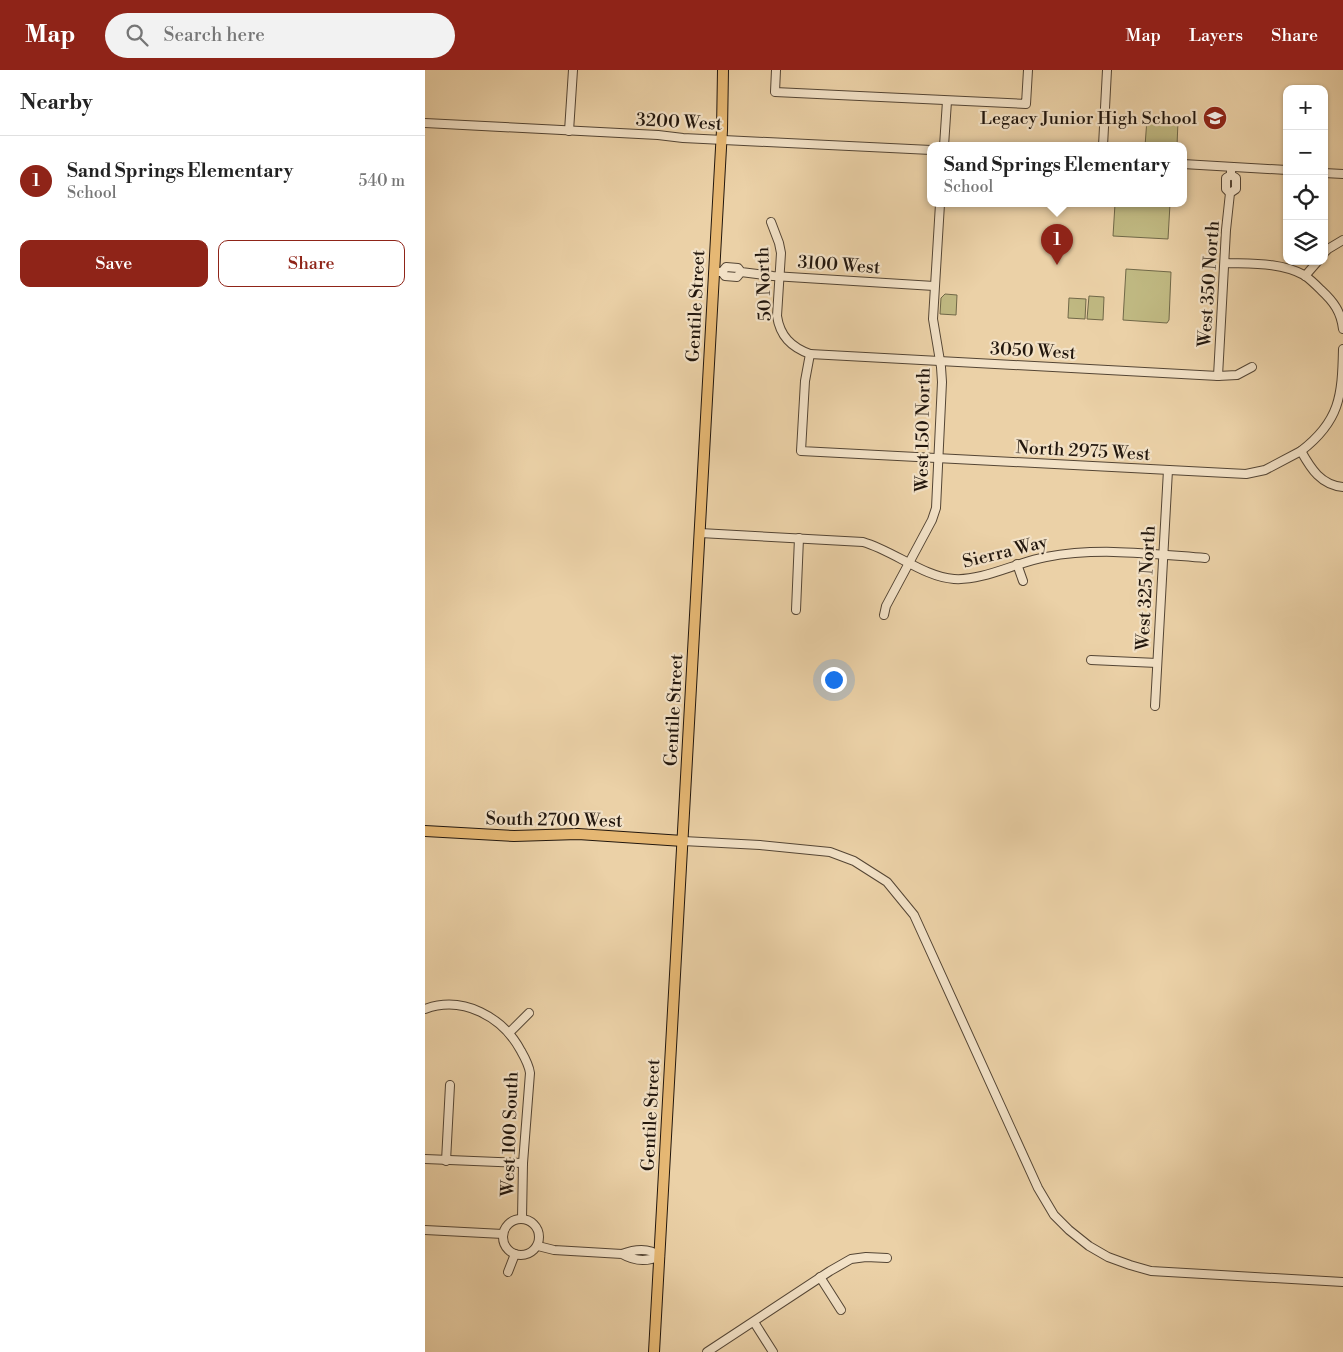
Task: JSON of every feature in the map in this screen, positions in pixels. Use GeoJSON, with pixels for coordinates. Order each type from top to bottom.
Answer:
{"type":"FeatureCollection","features":[{"type":"Feature","properties":{"kind":"main road","name":"Gentile Street"},"geometry":{"type":"LineString","coordinates":[[655,1352],[700,533],[718,272],[723,70]]}},
{"type":"Feature","properties":{"kind":"main road","name":"South 2700 West"},"geometry":{"type":"LineString","coordinates":[[425,832],[514,836],[578,834],[683,841]]}},
{"type":"Feature","properties":{"kind":"street"},"geometry":{"type":"LineString","coordinates":[[569,131],[573,70]]}},
{"type":"Feature","properties":{"kind":"street"},"geometry":{"type":"LineString","coordinates":[[776,70],[775,92],[1026,104],[1028,70]]}},
{"type":"Feature","properties":{"kind":"street"},"geometry":{"type":"LineString","coordinates":[[1103,142],[1107,70]]}},
{"type":"Feature","properties":{"kind":"street"},"geometry":{"type":"LineString","coordinates":[[944,142],[947,101]]}},
{"type":"Feature","properties":{"kind":"street","name":"3200 West"},"geometry":{"type":"LineString","coordinates":[[425,123],[927,150]]}},
{"type":"Feature","properties":{"kind":"street"},"geometry":{"type":"LineString","coordinates":[[1187,165],[1231,171],[1283,170]]}},
{"type":"Feature","properties":{"kind":"street","name":"West 350 North"},"geometry":{"type":"LineString","coordinates":[[1218,376],[1230,193],[1226,189],[1226,178],[1231,171]]}},
{"type":"Feature","properties":{"kind":"street"},"geometry":{"type":"LineString","coordinates":[[1328,173],[1343,174]]}},
{"type":"Feature","properties":{"kind":"street","name":"West 150 North"},"geometry":{"type":"LineString","coordinates":[[884,615],[886,606],[935,514],[942,382],[933,318],[939,207]]}},
{"type":"Feature","properties":{"kind":"street","name":"50 North"},"geometry":{"type":"LineString","coordinates":[[771,222],[779,243],[777,316],[779,325],[785,338],[792,345],[798,350],[810,354]]}},
{"type":"Feature","properties":{"kind":"street"},"geometry":{"type":"LineString","coordinates":[[1328,249],[1343,240]]}},
{"type":"Feature","properties":{"kind":"street"},"geometry":{"type":"LineString","coordinates":[[1225,263],[1278,266],[1291,269],[1305,276],[1332,300],[1337,308],[1343,329]]}},
{"type":"Feature","properties":{"kind":"street"},"geometry":{"type":"LineString","coordinates":[[1305,276],[1315,265]]}},
{"type":"Feature","properties":{"kind":"street","name":"3100 West"},"geometry":{"type":"LineString","coordinates":[[718,272],[726,267],[737,268],[741,272],[779,277],[934,286]]}},
{"type":"Feature","properties":{"kind":"street","name":"North 2975 West"},"geometry":{"type":"LineString","coordinates":[[810,354],[805,381],[801,451],[1246,474],[1265,470],[1301,451],[1323,432],[1337,407],[1343,366],[1343,349]]}},
{"type":"Feature","properties":{"kind":"street","name":"3050 West"},"geometry":{"type":"LineString","coordinates":[[810,354],[1218,376],[1237,375],[1252,367]]}},
{"type":"Feature","properties":{"kind":"street"},"geometry":{"type":"LineString","coordinates":[[1301,451],[1314,472],[1324,482],[1343,487]]}},
{"type":"Feature","properties":{"kind":"street","name":"West 325 North"},"geometry":{"type":"LineString","coordinates":[[1155,706],[1168,470]]}},
{"type":"Feature","properties":{"kind":"street","name":"Sierra Way"},"geometry":{"type":"LineString","coordinates":[[700,533],[863,542],[884,549],[930,573],[956,580],[978,577],[1045,557],[1091,552],[1205,558]]}},
{"type":"Feature","properties":{"kind":"street"},"geometry":{"type":"LineString","coordinates":[[796,610],[799,538]]}},
{"type":"Feature","properties":{"kind":"street"},"geometry":{"type":"LineString","coordinates":[[1017,564],[1023,581]]}},
{"type":"Feature","properties":{"kind":"street"},"geometry":{"type":"LineString","coordinates":[[1091,660],[1157,663]]}},
{"type":"Feature","properties":{"kind":"street"},"geometry":{"type":"LineString","coordinates":[[683,841],[760,845],[830,852],[854,861],[887,882],[914,915],[1038,1188],[1054,1215],[1089,1246],[1108,1257],[1151,1271],[1343,1282]]}},
{"type":"Feature","properties":{"kind":"street","name":"West 100 South"},"geometry":{"type":"LineString","coordinates":[[425,1008],[449,1005],[471,1008],[487,1014],[509,1033],[522,1052],[530,1073],[523,1163],[522,1218]]}},
{"type":"Feature","properties":{"kind":"street"},"geometry":{"type":"LineString","coordinates":[[509,1033],[529,1013]]}},
{"type":"Feature","properties":{"kind":"street"},"geometry":{"type":"LineString","coordinates":[[446,1161],[450,1085]]}},
{"type":"Feature","properties":{"kind":"street"},"geometry":{"type":"LineString","coordinates":[[425,1159],[523,1163]]}},
{"type":"Feature","properties":{"kind":"street"},"geometry":{"type":"LineString","coordinates":[[522,1218],[533,1222],[537,1227],[540,1240],[538,1246],[530,1253],[520,1255],[515,1254],[506,1246],[503,1234],[508,1224],[522,1218]]}},
{"type":"Feature","properties":{"kind":"street"},"geometry":{"type":"LineString","coordinates":[[425,1230],[503,1234]]}},
{"type":"Feature","properties":{"kind":"street"},"geometry":{"type":"LineString","coordinates":[[538,1246],[554,1250],[622,1254],[632,1259],[652,1260],[660,1256]]}},
{"type":"Feature","properties":{"kind":"street"},"geometry":{"type":"LineString","coordinates":[[508,1272],[515,1254]]}},
{"type":"Feature","properties":{"kind":"street"},"geometry":{"type":"LineString","coordinates":[[707,1352],[851,1258],[887,1258]]}},
{"type":"Feature","properties":{"kind":"street"},"geometry":{"type":"LineString","coordinates":[[821,1277],[841,1310]]}},
{"type":"Feature","properties":{"kind":"street"},"geometry":{"type":"LineString","coordinates":[[753,1322],[773,1352]]}},
{"type":"Feature","properties":{"kind":"shaded area"},"geometry":{"type":"Polygon","coordinates":[[[1147,119],[1178,121],[1177,142],[1145,142],[1147,119]]]}},
{"type":"Feature","properties":{"kind":"shaded area"},"geometry":{"type":"Polygon","coordinates":[[[1115,207],[1170,207],[1168,239],[1113,236],[1115,207]]]}},
{"type":"Feature","properties":{"kind":"shaded area"},"geometry":{"type":"Polygon","coordinates":[[[1126,269],[1171,272],[1169,320],[1167,323],[1123,320],[1126,269]]]}},
{"type":"Feature","properties":{"kind":"shaded area"},"geometry":{"type":"Polygon","coordinates":[[[945,294],[957,295],[956,315],[940,314],[941,298],[945,294]]]}},
{"type":"Feature","properties":{"kind":"shaded area"},"geometry":{"type":"Polygon","coordinates":[[[1089,296],[1104,297],[1103,320],[1087,319],[1089,296]]]}},
{"type":"Feature","properties":{"kind":"shaded area"},"geometry":{"type":"Polygon","coordinates":[[[1069,298],[1086,299],[1085,319],[1068,318],[1069,298]]]}},
{"type":"Feature","properties":{"kind":"place","name":"Legacy Junior High School"},"geometry":{"type":"Point","coordinates":[1215,118]}},
{"type":"Feature","properties":{"kind":"place","name":"Sand Springs Elementary"},"geometry":{"type":"Point","coordinates":[1057,265]}}]}
